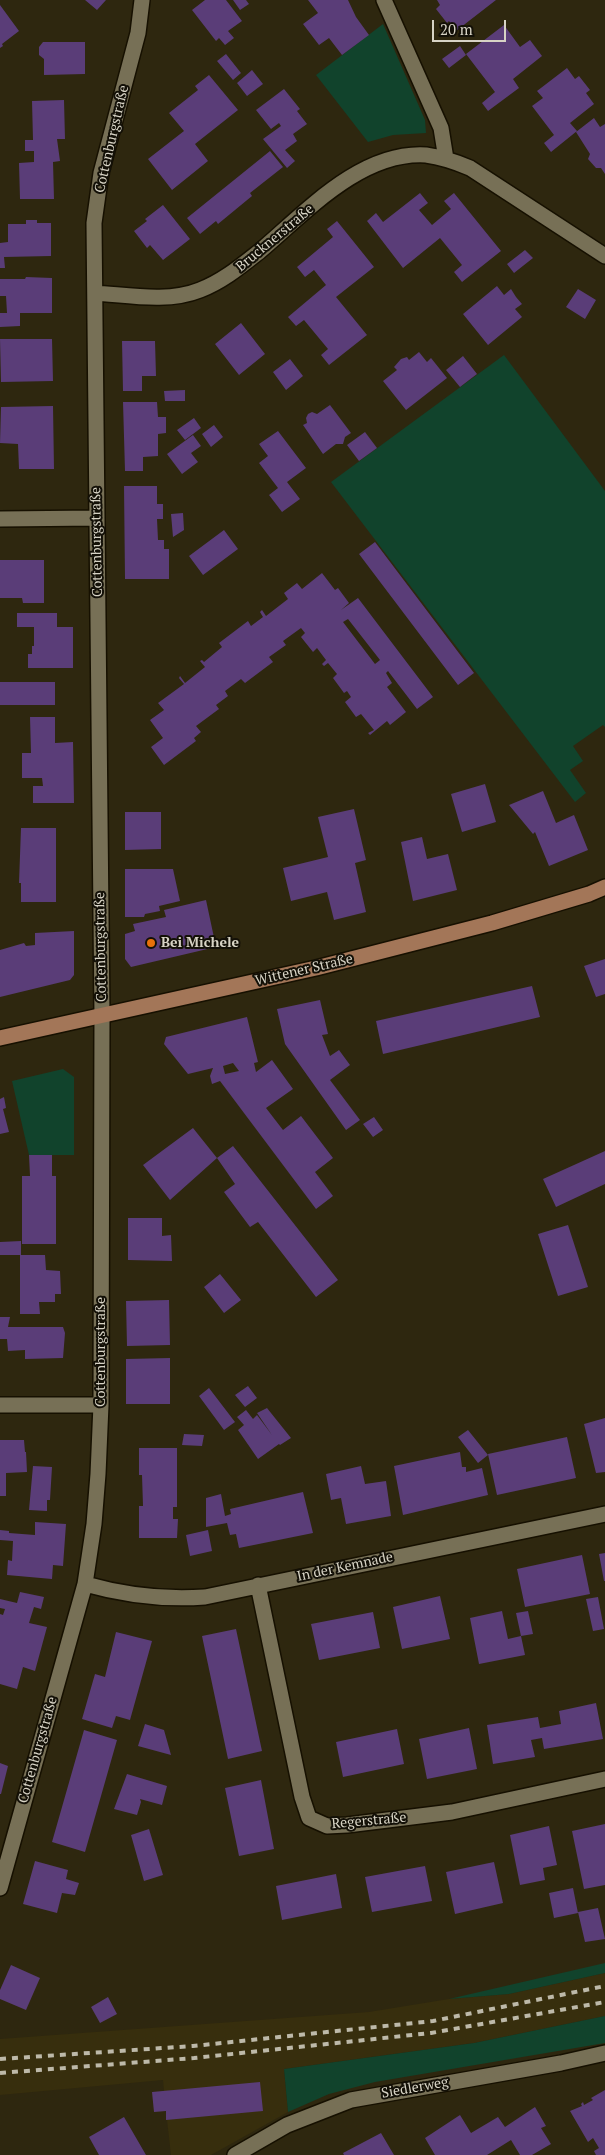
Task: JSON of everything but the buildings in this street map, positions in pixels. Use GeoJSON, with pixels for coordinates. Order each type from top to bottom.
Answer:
{"type":"FeatureCollection","features":[{"type":"Feature","properties":{"kind":"main road","name":"Wittener Straße"},"geometry":{"type":"LineString","coordinates":[[0,1038],[316,968],[492,923],[588,894],[605,887]]}},
{"type":"Feature","properties":{"kind":"street","name":"Cottenburgstraße"},"geometry":{"type":"LineString","coordinates":[[0,1888],[85,1584],[94,1524],[98,1474],[102,1015],[94,223],[101,173],[138,33],[142,0]]}},
{"type":"Feature","properties":{"kind":"street"},"geometry":{"type":"LineString","coordinates":[[384,0],[441,128],[446,159]]}},
{"type":"Feature","properties":{"kind":"street","name":"Brucknerstraße"},"geometry":{"type":"LineString","coordinates":[[95,293],[156,297],[199,291],[234,272],[328,194],[371,165],[393,157],[427,156],[446,159],[470,168],[605,256]]}},
{"type":"Feature","properties":{"kind":"street"},"geometry":{"type":"LineString","coordinates":[[0,518],[97,518]]}},
{"type":"Feature","properties":{"kind":"street"},"geometry":{"type":"LineString","coordinates":[[0,1405],[100,1405]]}},
{"type":"Feature","properties":{"kind":"street","name":"In der Kemnade"},"geometry":{"type":"LineString","coordinates":[[85,1584],[112,1592],[178,1599],[205,1596],[605,1514]]}},
{"type":"Feature","properties":{"kind":"street","name":"Regerstraße"},"geometry":{"type":"LineString","coordinates":[[258,1585],[302,1797],[309,1818],[327,1826],[452,1812],[605,1778]]}},
{"type":"Feature","properties":{"kind":"street","name":"Siedlerweg"},"geometry":{"type":"LineString","coordinates":[[235,2155],[287,2125],[351,2100],[560,2063],[605,2053]]}},
{"type":"Feature","properties":{"kind":"shaded area"},"geometry":{"type":"Polygon","coordinates":[[[605,1973],[605,2016],[474,2043],[284,2069],[288,2112],[211,2155],[171,2155],[166,2111],[154,2112],[152,2092],[164,2091],[163,2080],[0,2095],[0,2039],[369,2012],[449,1999],[509,1994],[605,1973]]]}},
{"type":"Feature","properties":{"kind":"green space"},"geometry":{"type":"Polygon","coordinates":[[[383,24],[425,120],[426,133],[393,135],[368,142],[316,75],[383,24]]]}},
{"type":"Feature","properties":{"kind":"green space"},"geometry":{"type":"Polygon","coordinates":[[[504,355],[605,491],[605,727],[603,725],[573,746],[583,761],[570,770],[586,793],[575,802],[331,482],[504,355]]]}},
{"type":"Feature","properties":{"kind":"green space"},"geometry":{"type":"Polygon","coordinates":[[[63,1069],[74,1077],[74,1155],[29,1155],[12,1081],[63,1069]]]}},
{"type":"Feature","properties":{"kind":"green space"},"geometry":{"type":"Polygon","coordinates":[[[605,1963],[605,1973],[509,1994],[449,1999],[605,1963]]]}},
{"type":"Feature","properties":{"kind":"green space"},"geometry":{"type":"Polygon","coordinates":[[[605,2016],[605,2043],[375,2082],[329,2094],[288,2112],[284,2069],[474,2043],[605,2016]]]}},
{"type":"Feature","properties":{"kind":"railway"},"geometry":{"type":"LineString","coordinates":[[0,2059],[193,2046],[433,2021],[605,1986]]}},
{"type":"Feature","properties":{"kind":"railway"},"geometry":{"type":"LineString","coordinates":[[0,2073],[194,2058],[431,2033],[605,2002]]}},
{"type":"Feature","properties":{"kind":"place","name":"Bei Michele"},"geometry":{"type":"Point","coordinates":[151,943]}}]}
